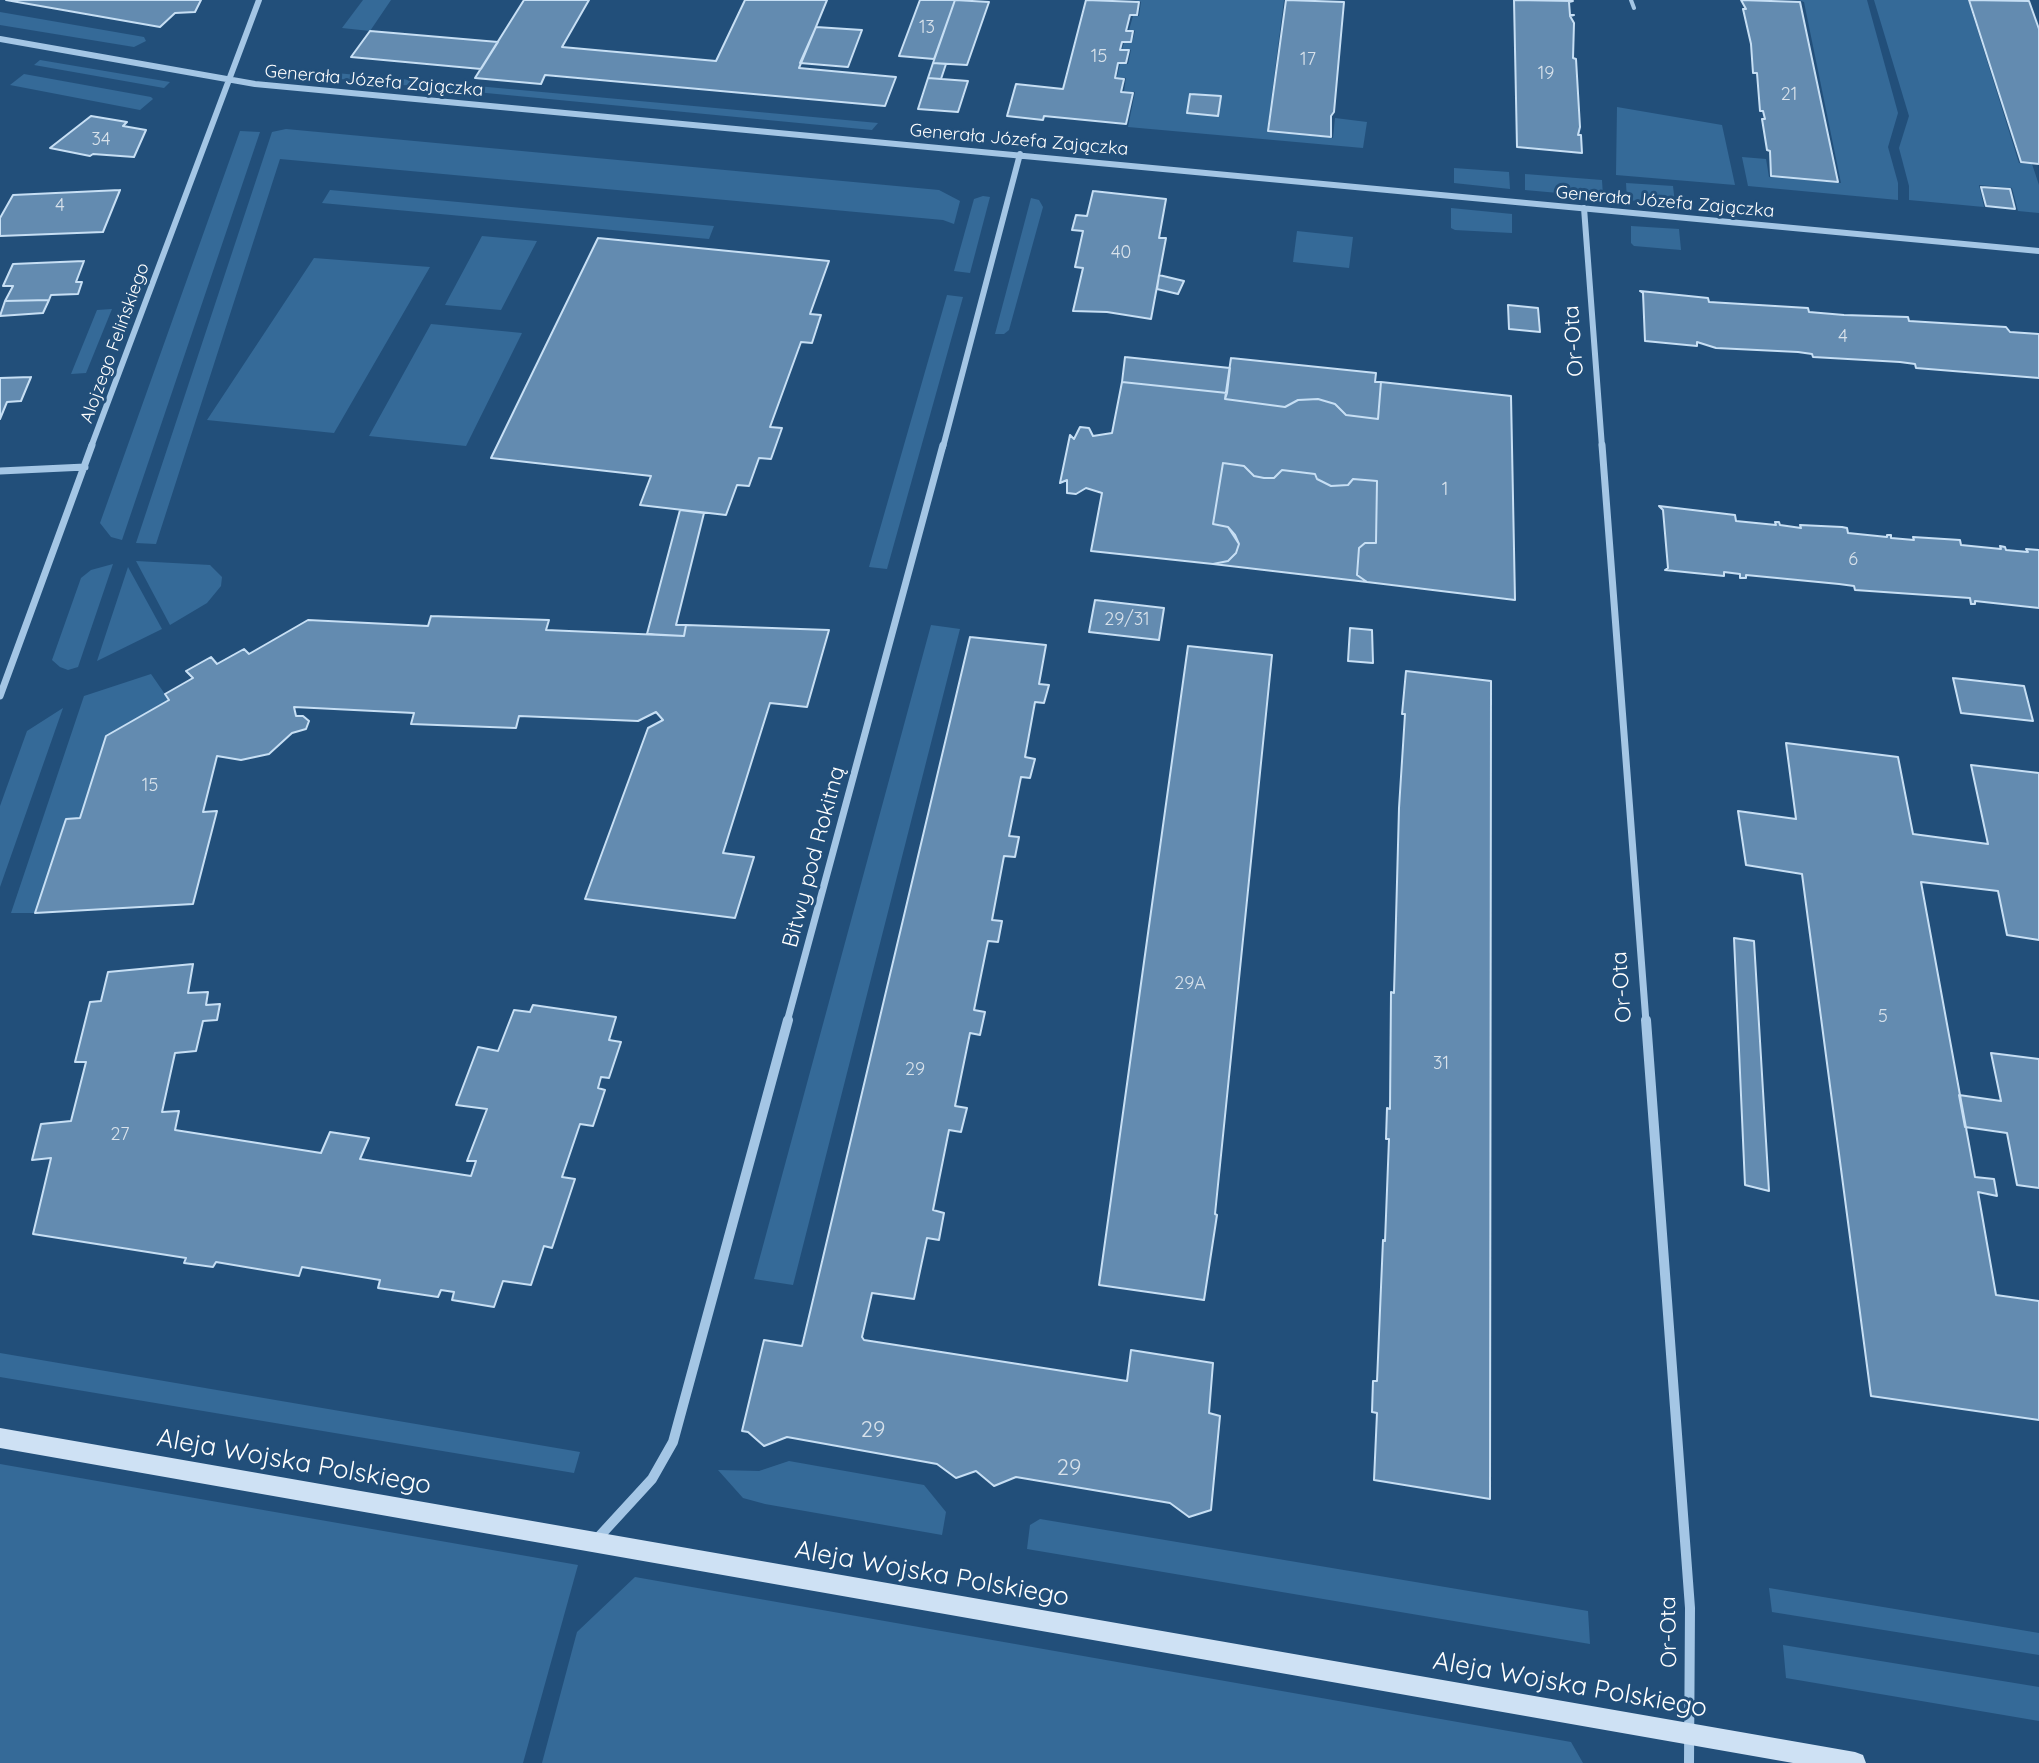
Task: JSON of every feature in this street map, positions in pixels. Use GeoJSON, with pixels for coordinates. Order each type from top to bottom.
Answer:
{"type":"FeatureCollection","features":[{"type":"Feature","properties":{"kind":"street","name":"Alojzego Felińskiego"},"geometry":{"type":"LineString","coordinates":[[0,696],[158,263],[259,0]]}},
{"type":"Feature","properties":{"kind":"street","name":"Generała Józefa Zajączka"},"geometry":{"type":"LineString","coordinates":[[0,39],[229,80],[2039,251]]}},
{"type":"Feature","properties":{"kind":"street","name":"Bitwy pod Rokitną"},"geometry":{"type":"LineString","coordinates":[[593,1543],[652,1479],[673,1442],[909,576],[1020,154]]}},
{"type":"Feature","properties":{"kind":"street","name":"Or-Ota"},"geometry":{"type":"LineString","coordinates":[[1584,208],[1690,1608],[1689,1763]]}},
{"type":"Feature","properties":{"kind":"street"},"geometry":{"type":"LineString","coordinates":[[0,471],[85,467]]}},
{"type":"Feature","properties":{"kind":"street","name":"Aleja Wojska Polskiego"},"geometry":{"type":"LineString","coordinates":[[0,1438],[1855,1763]]}},
{"type":"Feature","properties":{"kind":"lane"},"geometry":{"type":"LineString","coordinates":[[1631,0],[1634,8]]}},
{"type":"Feature","properties":{"kind":"shaded area"},"geometry":{"type":"Polygon","coordinates":[[[363,0],[391,0],[370,31],[342,28],[363,0]]]}},
{"type":"Feature","properties":{"kind":"shaded area"},"geometry":{"type":"Polygon","coordinates":[[[1136,0],[1284,0],[1267,132],[1333,138],[1335,118],[1367,122],[1363,148],[1128,127],[1135,92],[1124,91],[1126,78],[1117,77],[1120,64],[1128,64],[1131,50],[1122,49],[1124,43],[1132,43],[1135,31],[1129,30],[1133,16],[1139,16],[1141,2],[1136,0]]]}},
{"type":"Feature","properties":{"kind":"shaded area"},"geometry":{"type":"Polygon","coordinates":[[[1798,0],[1867,0],[1898,113],[1888,147],[1898,183],[1898,200],[1748,186],[1742,157],[1766,159],[1769,177],[1841,183],[1804,2],[1798,0]]]}},
{"type":"Feature","properties":{"kind":"shaded area"},"geometry":{"type":"Polygon","coordinates":[[[1874,0],[1968,0],[2019,163],[2032,164],[2039,185],[2039,213],[2018,211],[2012,188],[1979,185],[1984,207],[1909,200],[1909,186],[1899,148],[1909,116],[1874,0]]]}},
{"type":"Feature","properties":{"kind":"shaded area"},"geometry":{"type":"Polygon","coordinates":[[[0,12],[144,37],[146,41],[134,47],[0,25],[0,12]]]}},
{"type":"Feature","properties":{"kind":"shaded area"},"geometry":{"type":"Polygon","coordinates":[[[40,60],[170,82],[164,88],[34,65],[40,60]]]}},
{"type":"Feature","properties":{"kind":"shaded area"},"geometry":{"type":"Polygon","coordinates":[[[314,71],[878,123],[872,130],[309,76],[314,71]]]}},
{"type":"Feature","properties":{"kind":"shaded area"},"geometry":{"type":"Polygon","coordinates":[[[24,74],[153,99],[140,110],[10,85],[24,74]]]}},
{"type":"Feature","properties":{"kind":"shaded area"},"geometry":{"type":"Polygon","coordinates":[[[1617,107],[1722,125],[1735,185],[1616,175],[1617,107]]]}},
{"type":"Feature","properties":{"kind":"shaded area"},"geometry":{"type":"Polygon","coordinates":[[[286,129],[939,190],[960,201],[954,224],[943,220],[280,159],[156,544],[136,543],[272,132],[286,129]]]}},
{"type":"Feature","properties":{"kind":"shaded area"},"geometry":{"type":"Polygon","coordinates":[[[240,131],[260,132],[122,540],[111,537],[100,523],[240,131]]]}},
{"type":"Feature","properties":{"kind":"shaded area"},"geometry":{"type":"Polygon","coordinates":[[[1454,168],[1509,172],[1510,189],[1454,183],[1454,168]]]}},
{"type":"Feature","properties":{"kind":"shaded area"},"geometry":{"type":"Polygon","coordinates":[[[1525,174],[1602,180],[1603,197],[1525,190],[1525,174]]]}},
{"type":"Feature","properties":{"kind":"shaded area"},"geometry":{"type":"Polygon","coordinates":[[[1626,183],[1673,186],[1675,204],[1627,200],[1626,183]]]}},
{"type":"Feature","properties":{"kind":"shaded area"},"geometry":{"type":"Polygon","coordinates":[[[330,190],[714,226],[709,239],[322,203],[330,190]]]}},
{"type":"Feature","properties":{"kind":"shaded area"},"geometry":{"type":"Polygon","coordinates":[[[990,197],[970,273],[954,271],[974,199],[990,197]]]}},
{"type":"Feature","properties":{"kind":"shaded area"},"geometry":{"type":"Polygon","coordinates":[[[1031,198],[1039,200],[1043,207],[1009,330],[1004,334],[995,334],[1031,198]]]}},
{"type":"Feature","properties":{"kind":"shaded area"},"geometry":{"type":"Polygon","coordinates":[[[1451,208],[1512,214],[1512,233],[1455,230],[1451,228],[1451,208]]]}},
{"type":"Feature","properties":{"kind":"shaded area"},"geometry":{"type":"Polygon","coordinates":[[[1631,226],[1679,229],[1681,250],[1634,246],[1631,243],[1631,226]]]}},
{"type":"Feature","properties":{"kind":"shaded area"},"geometry":{"type":"Polygon","coordinates":[[[1297,231],[1353,237],[1349,268],[1293,262],[1297,231]]]}},
{"type":"Feature","properties":{"kind":"shaded area"},"geometry":{"type":"Polygon","coordinates":[[[482,236],[537,241],[501,310],[445,305],[482,236]]]}},
{"type":"Feature","properties":{"kind":"shaded area"},"geometry":{"type":"Polygon","coordinates":[[[314,258],[430,267],[334,433],[207,420],[314,258]]]}},
{"type":"Feature","properties":{"kind":"shaded area"},"geometry":{"type":"Polygon","coordinates":[[[947,295],[963,297],[887,569],[869,567],[947,295]]]}},
{"type":"Feature","properties":{"kind":"shaded area"},"geometry":{"type":"Polygon","coordinates":[[[112,309],[86,373],[71,374],[97,310],[112,309]]]}},
{"type":"Feature","properties":{"kind":"shaded area"},"geometry":{"type":"Polygon","coordinates":[[[431,324],[522,333],[466,446],[369,436],[431,324]]]}},
{"type":"Feature","properties":{"kind":"shaded area"},"geometry":{"type":"Polygon","coordinates":[[[136,561],[210,565],[222,577],[221,586],[207,603],[170,625],[136,561]]]}},
{"type":"Feature","properties":{"kind":"shaded area"},"geometry":{"type":"Polygon","coordinates":[[[113,564],[78,667],[68,670],[60,667],[52,660],[81,578],[91,570],[113,564]]]}},
{"type":"Feature","properties":{"kind":"shaded area"},"geometry":{"type":"Polygon","coordinates":[[[128,567],[162,629],[97,661],[128,567]]]}},
{"type":"Feature","properties":{"kind":"shaded area"},"geometry":{"type":"Polygon","coordinates":[[[931,625],[960,629],[793,1285],[754,1279],[931,625]]]}},
{"type":"Feature","properties":{"kind":"shaded area"},"geometry":{"type":"Polygon","coordinates":[[[151,674],[169,700],[106,736],[80,818],[66,819],[35,913],[11,913],[84,696],[151,674]]]}},
{"type":"Feature","properties":{"kind":"shaded area"},"geometry":{"type":"Polygon","coordinates":[[[63,708],[0,887],[0,806],[27,731],[63,708]]]}},
{"type":"Feature","properties":{"kind":"shaded area"},"geometry":{"type":"Polygon","coordinates":[[[0,1353],[580,1452],[574,1473],[0,1377],[0,1353]]]}},
{"type":"Feature","properties":{"kind":"shaded area"},"geometry":{"type":"Polygon","coordinates":[[[789,1461],[924,1485],[946,1512],[942,1535],[743,1498],[718,1470],[759,1471],[789,1461]]]}},
{"type":"Feature","properties":{"kind":"shaded area"},"geometry":{"type":"Polygon","coordinates":[[[0,1464],[578,1565],[523,1763],[0,1763],[0,1464]]]}},
{"type":"Feature","properties":{"kind":"shaded area"},"geometry":{"type":"Polygon","coordinates":[[[1040,1519],[1588,1611],[1590,1644],[1027,1549],[1030,1525],[1040,1519]]]}},
{"type":"Feature","properties":{"kind":"shaded area"},"geometry":{"type":"Polygon","coordinates":[[[635,1577],[1571,1742],[1583,1763],[542,1763],[577,1632],[635,1577]]]}},
{"type":"Feature","properties":{"kind":"shaded area"},"geometry":{"type":"Polygon","coordinates":[[[1769,1588],[2039,1633],[2039,1655],[1772,1612],[1769,1588]]]}},
{"type":"Feature","properties":{"kind":"shaded area"},"geometry":{"type":"Polygon","coordinates":[[[1783,1645],[2039,1687],[2039,1721],[1786,1678],[1783,1645]]]}},
{"type":"Feature","properties":{"kind":"building"},"geometry":{"type":"Polygon","coordinates":[[[6,0],[201,0],[195,12],[175,13],[160,27],[6,0]]]}},
{"type":"Feature","properties":{"kind":"building"},"geometry":{"type":"Polygon","coordinates":[[[524,0],[589,0],[562,47],[716,61],[745,0],[827,0],[799,68],[896,77],[885,106],[545,75],[541,84],[475,78],[524,0]]]}},
{"type":"Feature","properties":{"kind":"building"},"geometry":{"type":"Polygon","coordinates":[[[920,0],[955,0],[934,59],[899,56],[920,0]]]}},
{"type":"Feature","properties":{"kind":"building"},"geometry":{"type":"Polygon","coordinates":[[[955,0],[989,2],[967,65],[933,63],[955,0]]]}},
{"type":"Feature","properties":{"kind":"building"},"geometry":{"type":"Polygon","coordinates":[[[1086,0],[1139,2],[1137,15],[1130,15],[1126,31],[1133,31],[1131,42],[1122,42],[1120,50],[1129,50],[1126,63],[1118,63],[1115,78],[1124,79],[1121,92],[1133,93],[1126,124],[1044,116],[1043,120],[1007,116],[1016,84],[1063,89],[1086,0]]]}},
{"type":"Feature","properties":{"kind":"building"},"geometry":{"type":"Polygon","coordinates":[[[1286,0],[1344,2],[1331,137],[1268,131],[1286,0]]]}},
{"type":"Feature","properties":{"kind":"building"},"geometry":{"type":"Polygon","coordinates":[[[1514,0],[1573,1],[1569,2],[1570,15],[1574,15],[1570,16],[1574,23],[1573,58],[1576,59],[1578,135],[1581,135],[1582,153],[1517,147],[1514,0]]]}},
{"type":"Feature","properties":{"kind":"building"},"geometry":{"type":"Polygon","coordinates":[[[1741,0],[1800,2],[1838,182],[1771,176],[1770,151],[1767,150],[1762,119],[1765,119],[1763,111],[1760,111],[1757,73],[1753,73],[1751,44],[1743,9],[1746,9],[1741,0]]]}},
{"type":"Feature","properties":{"kind":"building"},"geometry":{"type":"Polygon","coordinates":[[[1969,0],[2029,1],[2039,29],[2039,164],[2021,162],[1969,0]]]}},
{"type":"Feature","properties":{"kind":"building"},"geometry":{"type":"Polygon","coordinates":[[[816,27],[862,30],[848,67],[800,63],[816,27]]]}},
{"type":"Feature","properties":{"kind":"building"},"geometry":{"type":"Polygon","coordinates":[[[370,31],[498,42],[481,69],[351,57],[370,31]]]}},
{"type":"Feature","properties":{"kind":"building"},"geometry":{"type":"Polygon","coordinates":[[[933,63],[946,64],[941,79],[928,78],[933,63]]]}},
{"type":"Feature","properties":{"kind":"building"},"geometry":{"type":"Polygon","coordinates":[[[928,78],[968,81],[958,112],[918,109],[928,78]]]}},
{"type":"Feature","properties":{"kind":"building"},"geometry":{"type":"Polygon","coordinates":[[[1190,94],[1221,96],[1218,116],[1187,113],[1190,94]]]}},
{"type":"Feature","properties":{"kind":"building"},"geometry":{"type":"Polygon","coordinates":[[[91,116],[127,122],[123,126],[146,130],[134,157],[90,156],[50,148],[91,116]]]}},
{"type":"Feature","properties":{"kind":"building"},"geometry":{"type":"Polygon","coordinates":[[[1981,187],[2010,189],[2015,209],[1986,206],[1981,187]]]}},
{"type":"Feature","properties":{"kind":"building"},"geometry":{"type":"Polygon","coordinates":[[[120,190],[103,232],[0,236],[0,218],[13,195],[120,190]]]}},
{"type":"Feature","properties":{"kind":"building"},"geometry":{"type":"Polygon","coordinates":[[[1093,191],[1166,199],[1159,238],[1166,238],[1151,319],[1107,312],[1073,311],[1083,268],[1075,267],[1083,231],[1072,230],[1076,215],[1087,216],[1093,191]]]}},
{"type":"Feature","properties":{"kind":"building"},"geometry":{"type":"Polygon","coordinates":[[[598,238],[829,261],[810,314],[821,315],[812,343],[801,342],[770,427],[782,428],[771,459],[759,458],[749,486],[737,485],[726,515],[640,505],[651,476],[491,458],[598,238]]]}},
{"type":"Feature","properties":{"kind":"building"},"geometry":{"type":"Polygon","coordinates":[[[84,261],[76,282],[82,282],[78,294],[51,295],[49,300],[5,301],[13,286],[3,286],[13,264],[84,261]]]}},
{"type":"Feature","properties":{"kind":"building"},"geometry":{"type":"Polygon","coordinates":[[[1159,275],[1184,281],[1178,294],[1157,289],[1159,275]]]}},
{"type":"Feature","properties":{"kind":"building"},"geometry":{"type":"Polygon","coordinates":[[[1640,291],[1708,298],[1709,302],[1808,308],[1809,312],[1844,315],[1908,317],[1909,321],[2006,327],[2010,332],[2039,334],[2039,378],[1916,368],[1915,364],[1900,362],[1813,357],[1812,354],[1798,352],[1716,348],[1697,342],[1697,346],[1645,341],[1643,293],[1640,291]]]}},
{"type":"Feature","properties":{"kind":"building"},"geometry":{"type":"Polygon","coordinates":[[[49,300],[43,313],[0,316],[5,301],[49,300]]]}},
{"type":"Feature","properties":{"kind":"building"},"geometry":{"type":"Polygon","coordinates":[[[1508,305],[1538,308],[1540,332],[1509,329],[1508,305]]]}},
{"type":"Feature","properties":{"kind":"building"},"geometry":{"type":"Polygon","coordinates":[[[1125,357],[1230,368],[1227,393],[1122,382],[1125,357]]]}},
{"type":"Feature","properties":{"kind":"building"},"geometry":{"type":"Polygon","coordinates":[[[1231,358],[1376,373],[1375,382],[1381,382],[1378,419],[1346,415],[1335,404],[1318,399],[1298,400],[1285,407],[1225,399],[1231,358]]]}},
{"type":"Feature","properties":{"kind":"building"},"geometry":{"type":"Polygon","coordinates":[[[31,377],[21,401],[7,402],[0,419],[0,378],[31,377]]]}},
{"type":"Feature","properties":{"kind":"building"},"geometry":{"type":"Polygon","coordinates":[[[1122,382],[1227,393],[1225,399],[1285,407],[1298,400],[1318,399],[1335,404],[1346,415],[1378,419],[1381,382],[1511,396],[1515,600],[1367,582],[1357,575],[1359,548],[1365,543],[1376,543],[1377,481],[1353,479],[1348,485],[1331,486],[1317,479],[1315,474],[1282,470],[1274,478],[1264,478],[1254,476],[1244,466],[1223,463],[1213,524],[1228,527],[1239,544],[1228,561],[1213,564],[1091,551],[1102,493],[1086,488],[1076,494],[1067,493],[1067,480],[1060,483],[1070,435],[1074,439],[1080,427],[1089,428],[1093,436],[1112,433],[1122,382]]]}},
{"type":"Feature","properties":{"kind":"building"},"geometry":{"type":"Polygon","coordinates":[[[1223,463],[1244,466],[1254,476],[1264,478],[1274,478],[1282,470],[1315,474],[1317,479],[1331,486],[1348,485],[1353,479],[1377,481],[1376,543],[1365,543],[1359,548],[1357,575],[1367,582],[1213,564],[1228,561],[1239,544],[1228,527],[1213,524],[1223,463]]]}},
{"type":"Feature","properties":{"kind":"building"},"geometry":{"type":"Polygon","coordinates":[[[1659,506],[1735,515],[1736,521],[1776,525],[1775,522],[1779,522],[1780,525],[1801,528],[1800,525],[1842,527],[1847,528],[1848,533],[1891,535],[1891,538],[1914,540],[1913,537],[1960,540],[1961,545],[2001,549],[2000,546],[2006,550],[2028,552],[2026,549],[2039,550],[2039,608],[1975,601],[1971,604],[1970,598],[1855,590],[1854,586],[1839,584],[1746,575],[1746,578],[1740,578],[1740,574],[1724,572],[1724,576],[1665,570],[1668,568],[1663,510],[1659,506]]]}},
{"type":"Feature","properties":{"kind":"building"},"geometry":{"type":"Polygon","coordinates":[[[680,510],[704,513],[676,625],[686,625],[684,636],[647,634],[680,510]]]}},
{"type":"Feature","properties":{"kind":"building"},"geometry":{"type":"Polygon","coordinates":[[[1095,600],[1164,608],[1159,640],[1089,632],[1095,600]]]}},
{"type":"Feature","properties":{"kind":"building"},"geometry":{"type":"Polygon","coordinates":[[[431,616],[549,620],[546,630],[684,636],[686,625],[829,630],[807,707],[770,703],[723,853],[754,857],[735,918],[585,899],[648,728],[663,720],[656,712],[638,721],[519,716],[516,728],[411,724],[414,713],[294,707],[296,716],[303,716],[309,721],[306,729],[292,733],[269,754],[241,760],[217,756],[203,812],[217,811],[193,904],[35,913],[66,819],[80,818],[106,736],[169,700],[165,694],[193,678],[186,671],[211,657],[217,664],[244,649],[249,654],[308,620],[428,626],[431,616]]]}},
{"type":"Feature","properties":{"kind":"building"},"geometry":{"type":"Polygon","coordinates":[[[1350,628],[1372,630],[1373,663],[1348,661],[1350,628]]]}},
{"type":"Feature","properties":{"kind":"building"},"geometry":{"type":"Polygon","coordinates":[[[970,637],[1046,645],[1039,684],[1049,685],[1044,703],[1035,702],[1025,757],[1035,759],[1030,778],[1021,777],[1009,836],[1019,837],[1015,857],[1004,856],[992,920],[1002,921],[998,942],[988,941],[974,1010],[985,1012],[980,1035],[970,1033],[955,1106],[967,1108],[961,1132],[949,1130],[933,1210],[944,1213],[939,1240],[927,1238],[914,1299],[872,1293],[862,1337],[864,1340],[1127,1381],[1131,1350],[1213,1363],[1209,1413],[1220,1416],[1211,1510],[1189,1517],[1170,1503],[1016,1477],[994,1486],[976,1471],[956,1478],[937,1464],[787,1437],[764,1446],[748,1432],[742,1431],[764,1340],[802,1346],[970,637]]]}},
{"type":"Feature","properties":{"kind":"building"},"geometry":{"type":"Polygon","coordinates":[[[1188,646],[1272,655],[1217,1215],[1204,1300],[1099,1285],[1188,646]]]}},
{"type":"Feature","properties":{"kind":"building"},"geometry":{"type":"Polygon","coordinates":[[[1406,671],[1491,681],[1490,1499],[1374,1480],[1377,1413],[1372,1412],[1373,1381],[1377,1381],[1385,1241],[1391,992],[1394,993],[1406,671]]]}},
{"type":"Feature","properties":{"kind":"building"},"geometry":{"type":"Polygon","coordinates":[[[1953,678],[2024,686],[2033,721],[1961,713],[1953,678]]]}},
{"type":"Feature","properties":{"kind":"building"},"geometry":{"type":"Polygon","coordinates":[[[1786,743],[1898,757],[1913,834],[1988,844],[1971,765],[2039,773],[2039,940],[2007,935],[1998,891],[1921,882],[1975,1177],[1994,1179],[1997,1196],[1978,1192],[1996,1295],[2039,1301],[2039,1420],[1871,1396],[1802,874],[1746,865],[1738,811],[1796,819],[1786,743]]]}},
{"type":"Feature","properties":{"kind":"building"},"geometry":{"type":"Polygon","coordinates":[[[1734,938],[1754,941],[1769,1191],[1745,1185],[1734,938]]]}},
{"type":"Feature","properties":{"kind":"building"},"geometry":{"type":"Polygon","coordinates":[[[193,964],[188,993],[208,992],[206,1005],[220,1004],[217,1020],[203,1021],[196,1051],[175,1053],[162,1112],[179,1111],[175,1130],[321,1153],[330,1132],[369,1138],[360,1159],[471,1176],[476,1161],[467,1161],[487,1109],[456,1105],[478,1047],[498,1051],[514,1010],[530,1012],[533,1005],[616,1017],[609,1040],[621,1042],[609,1078],[601,1077],[598,1088],[605,1090],[593,1126],[580,1124],[562,1177],[575,1179],[552,1248],[544,1246],[531,1285],[503,1281],[494,1307],[452,1300],[454,1292],[441,1290],[438,1297],[378,1288],[380,1280],[302,1267],[299,1276],[216,1262],[213,1267],[184,1263],[186,1258],[33,1234],[51,1158],[32,1160],[41,1124],[71,1121],[86,1062],[75,1062],[90,1002],[101,1001],[108,972],[193,964]]]}},
{"type":"Feature","properties":{"kind":"building"},"geometry":{"type":"Polygon","coordinates":[[[1991,1053],[2039,1059],[2039,1188],[2017,1185],[2007,1133],[1965,1127],[1959,1095],[2001,1101],[1991,1053]]]}}]}
